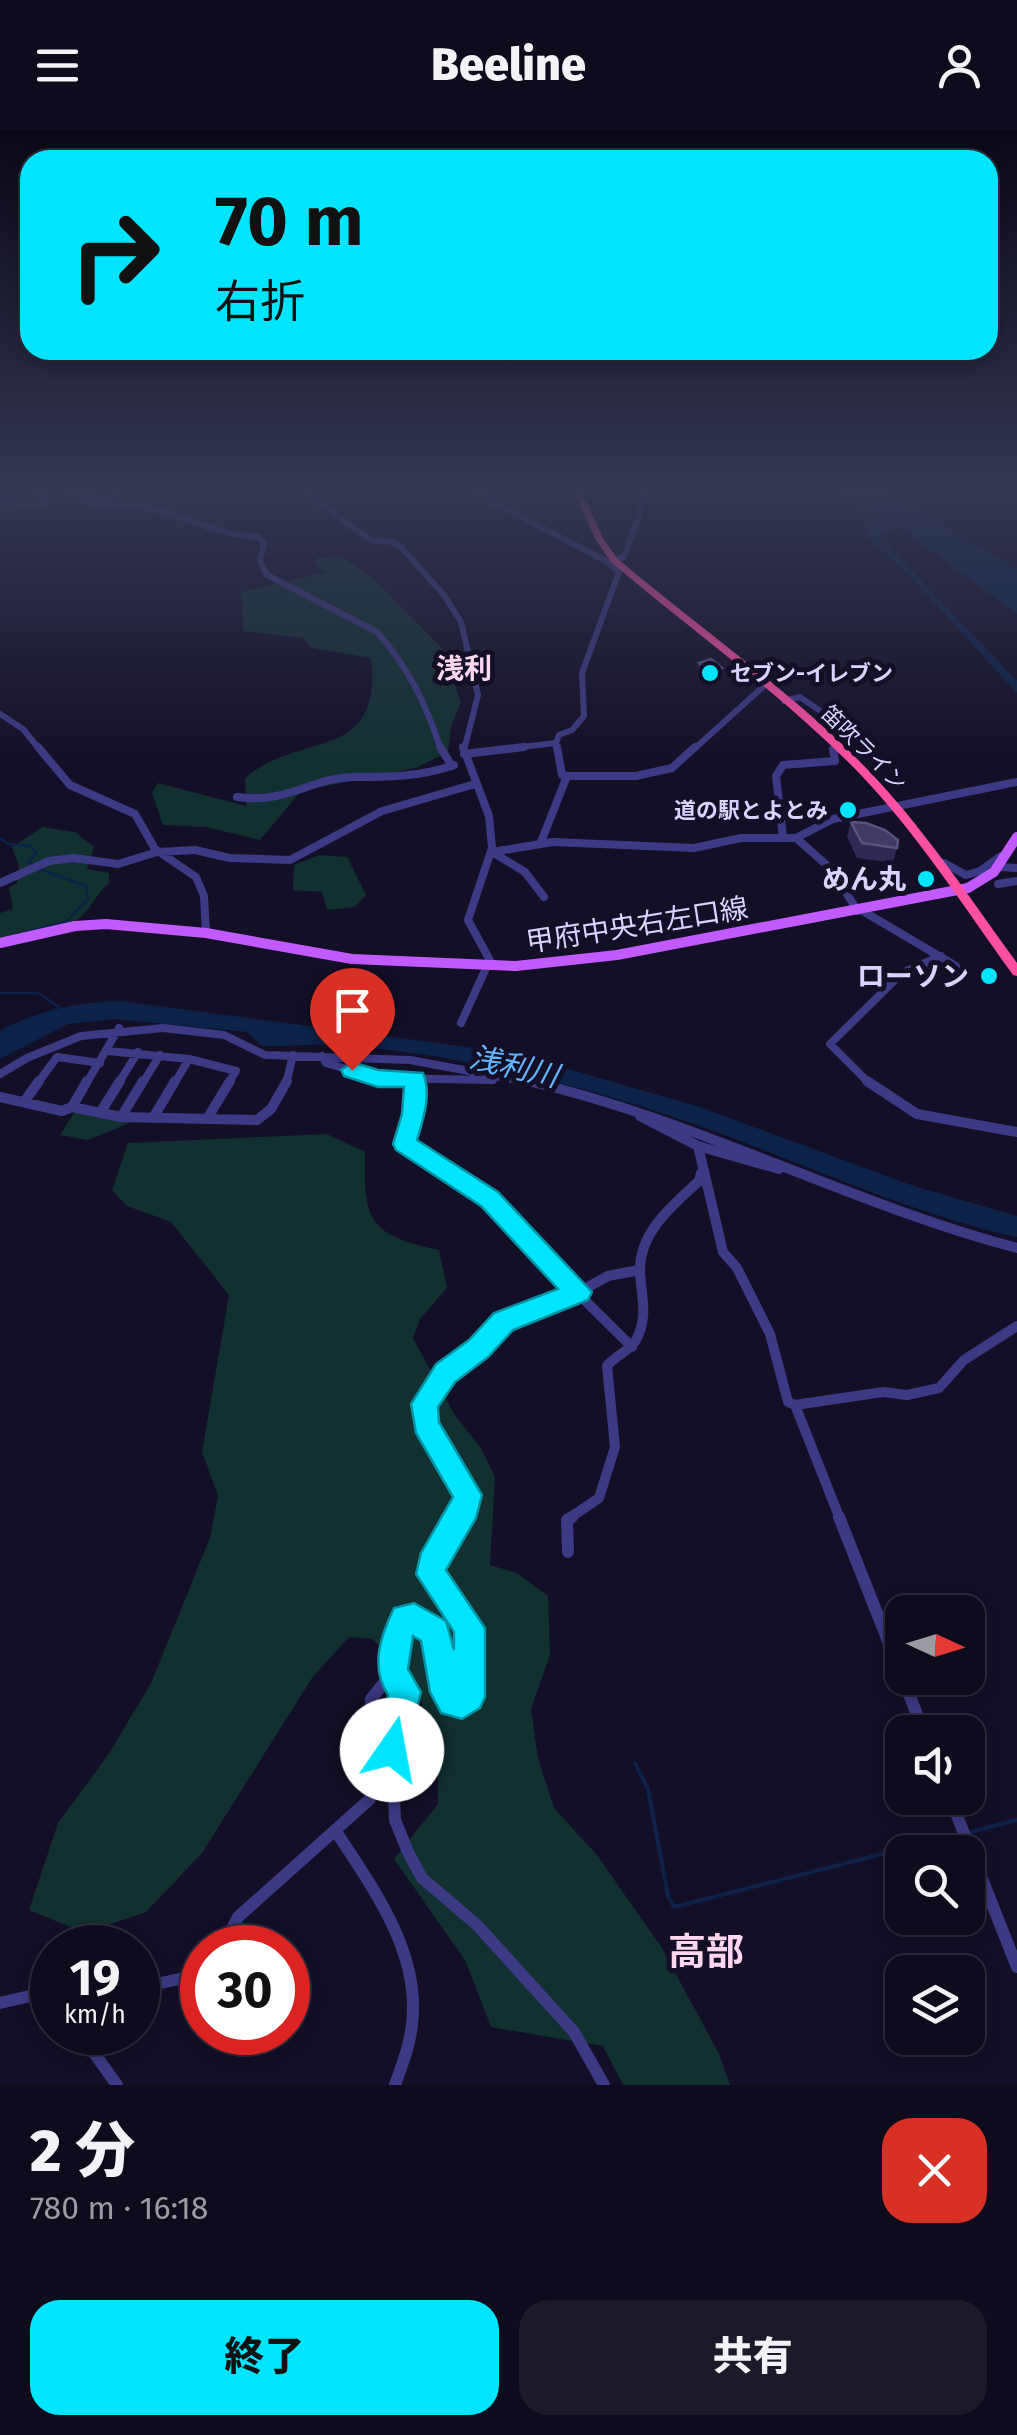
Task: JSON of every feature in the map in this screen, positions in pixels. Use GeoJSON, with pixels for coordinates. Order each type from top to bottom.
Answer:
{"type":"FeatureCollection","features":[{"type":"Feature","properties":{"kind":"highway","name":"笛吹ライン"},"geometry":{"type":"LineString","coordinates":[[639,583],[830,738],[915,831],[1017,972]]}},
{"type":"Feature","properties":{"kind":"main road","name":"甲府中央右左口線"},"geometry":{"type":"LineString","coordinates":[[0,943],[75,926],[106,924],[206,934],[352,958],[490,966],[617,955],[958,891],[983,882],[1017,837]]}},
{"type":"Feature","properties":{"kind":"street"},"geometry":{"type":"LineString","coordinates":[[282,583],[377,632],[406,665],[433,717],[438,749],[452,766]]}},
{"type":"Feature","properties":{"kind":"street"},"geometry":{"type":"LineString","coordinates":[[433,583],[461,622],[478,695],[462,746],[489,816],[492,852],[468,920],[486,947],[490,966],[461,1023]]}},
{"type":"Feature","properties":{"kind":"street"},"geometry":{"type":"LineString","coordinates":[[615,583],[582,674],[584,716],[572,730],[558,735],[562,775],[636,776],[672,768],[765,685]]}},
{"type":"Feature","properties":{"kind":"street"},"geometry":{"type":"LineString","coordinates":[[0,714],[24,729],[70,785],[144,821],[157,852],[197,878],[206,934]]}},
{"type":"Feature","properties":{"kind":"street"},"geometry":{"type":"LineString","coordinates":[[464,754],[513,745],[536,747],[556,743]]}},
{"type":"Feature","properties":{"kind":"street"},"geometry":{"type":"LineString","coordinates":[[783,838],[776,776],[783,766],[836,762],[833,749],[839,748]]}},
{"type":"Feature","properties":{"kind":"street"},"geometry":{"type":"LineString","coordinates":[[237,797],[265,801],[351,777],[368,780],[467,764]]}},
{"type":"Feature","properties":{"kind":"street"},"geometry":{"type":"LineString","coordinates":[[541,842],[568,776]]}},
{"type":"Feature","properties":{"kind":"street"},"geometry":{"type":"LineString","coordinates":[[492,852],[541,842],[674,848],[741,838],[796,838],[833,818],[1017,782]]}},
{"type":"Feature","properties":{"kind":"street"},"geometry":{"type":"LineString","coordinates":[[0,883],[60,860],[118,864],[157,852],[195,850],[230,858],[290,860],[382,810],[475,784]]}},
{"type":"Feature","properties":{"kind":"street"},"geometry":{"type":"LineString","coordinates":[[915,831],[946,866],[960,875],[984,872],[1007,851]]}},
{"type":"Feature","properties":{"kind":"street"},"geometry":{"type":"LineString","coordinates":[[796,838],[829,867],[859,911],[956,966]]}},
{"type":"Feature","properties":{"kind":"street"},"geometry":{"type":"LineString","coordinates":[[492,852],[526,872],[544,897]]}},
{"type":"Feature","properties":{"kind":"street"},"geometry":{"type":"LineString","coordinates":[[996,868],[1017,868]]}},
{"type":"Feature","properties":{"kind":"street"},"geometry":{"type":"LineString","coordinates":[[998,884],[1016,883]]}},
{"type":"Feature","properties":{"kind":"street"},"geometry":{"type":"LineString","coordinates":[[941,956],[902,973],[830,1044],[872,1086],[917,1114],[1017,1132]]}},
{"type":"Feature","properties":{"kind":"street"},"geometry":{"type":"LineString","coordinates":[[72,1107],[119,1028]]}},
{"type":"Feature","properties":{"kind":"street"},"geometry":{"type":"LineString","coordinates":[[0,1074],[53,1042],[92,1030],[119,1028],[225,1035],[269,1055],[378,1057],[513,1078],[700,1132],[924,1222],[1017,1248]]}},
{"type":"Feature","properties":{"kind":"street"},"geometry":{"type":"LineString","coordinates":[[108,1051],[160,1054],[236,1071],[207,1119]]}},
{"type":"Feature","properties":{"kind":"street"},"geometry":{"type":"LineString","coordinates":[[100,1112],[138,1052]]}},
{"type":"Feature","properties":{"kind":"street"},"geometry":{"type":"LineString","coordinates":[[121,1117],[160,1054]]}},
{"type":"Feature","properties":{"kind":"street"},"geometry":{"type":"LineString","coordinates":[[0,1097],[121,1117],[258,1120],[267,1116],[292,1069],[294,1055]]}},
{"type":"Feature","properties":{"kind":"street"},"geometry":{"type":"LineString","coordinates":[[322,1056],[326,1063],[378,1078],[472,1077],[511,1082],[513,1078]]}},
{"type":"Feature","properties":{"kind":"street"},"geometry":{"type":"LineString","coordinates":[[24,1102],[57,1057],[100,1063]]}},
{"type":"Feature","properties":{"kind":"street"},"geometry":{"type":"LineString","coordinates":[[153,1118],[189,1059]]}},
{"type":"Feature","properties":{"kind":"street"},"geometry":{"type":"LineString","coordinates":[[415,1079],[414,1114],[404,1144],[489,1199],[632,1347]]}},
{"type":"Feature","properties":{"kind":"street"},"geometry":{"type":"LineString","coordinates":[[624,1107],[698,1146],[802,1174]]}},
{"type":"Feature","properties":{"kind":"street"},"geometry":{"type":"LineString","coordinates":[[698,1146],[723,1252],[736,1268],[770,1334],[788,1402],[795,1405],[883,1392],[907,1395],[939,1388],[964,1360],[1017,1326]]}},
{"type":"Feature","properties":{"kind":"street"},"geometry":{"type":"LineString","coordinates":[[568,1552],[567,1520],[599,1498],[616,1447],[607,1366],[610,1359],[632,1347],[644,1317],[645,1291],[639,1270],[652,1229],[698,1182],[702,1170]]}},
{"type":"Feature","properties":{"kind":"street"},"geometry":{"type":"LineString","coordinates":[[234,1925],[238,1916],[370,1798],[371,1699],[392,1673],[398,1634],[405,1619],[414,1618],[435,1632],[446,1692],[452,1702],[462,1703],[469,1697],[470,1628],[431,1574],[431,1564],[466,1508],[468,1495],[426,1424],[424,1404],[446,1373],[479,1348],[504,1322],[608,1276],[639,1270]]}},
{"type":"Feature","properties":{"kind":"street"},"geometry":{"type":"LineString","coordinates":[[795,1405],[917,1715]]}},
{"type":"Feature","properties":{"kind":"street"},"geometry":{"type":"LineString","coordinates":[[392,1673],[405,1692],[392,1750],[395,1820],[408,1852],[422,1878],[477,1925],[574,2032],[604,2085]]}},
{"type":"Feature","properties":{"kind":"street"},"geometry":{"type":"LineString","coordinates":[[957,1815],[1017,1967]]}},
{"type":"Feature","properties":{"kind":"street"},"geometry":{"type":"LineString","coordinates":[[334,1830],[393,1922],[406,1962],[413,2015],[395,2085]]}},
{"type":"Feature","properties":{"kind":"street"},"geometry":{"type":"LineString","coordinates":[[0,2003],[30,1997]]}},
{"type":"Feature","properties":{"kind":"street"},"geometry":{"type":"LineString","coordinates":[[96,2055],[118,2085]]}},
{"type":"Feature","properties":{"kind":"green space"},"geometry":{"type":"Polygon","coordinates":[[[279,583],[378,583],[441,647],[461,702],[451,727],[448,752],[416,768],[301,791],[260,840],[206,827],[163,825],[152,793],[158,783],[246,806],[245,778],[267,763],[333,740],[351,730],[364,715],[371,692],[371,658],[312,648],[303,638],[243,631],[241,592],[279,583]]]}},
{"type":"Feature","properties":{"kind":"green space"},"geometry":{"type":"Polygon","coordinates":[[[43,827],[75,832],[94,847],[87,869],[109,873],[109,883],[86,912],[71,923],[0,939],[0,913],[13,909],[9,887],[17,883],[19,866],[12,847],[43,827]]]}},
{"type":"Feature","properties":{"kind":"green space"},"geometry":{"type":"Polygon","coordinates":[[[319,855],[347,857],[366,895],[355,907],[327,910],[322,892],[293,890],[294,865],[319,855]]]}},
{"type":"Feature","properties":{"kind":"green space"},"geometry":{"type":"Polygon","coordinates":[[[76,1110],[137,1120],[88,1140],[60,1135],[76,1110]]]}},
{"type":"Feature","properties":{"kind":"green space"},"geometry":{"type":"Polygon","coordinates":[[[327,1134],[365,1152],[366,1195],[375,1222],[398,1238],[439,1250],[447,1288],[420,1319],[413,1338],[454,1414],[481,1448],[495,1477],[490,1565],[517,1573],[548,1596],[550,1655],[531,1709],[538,1758],[554,1808],[597,1855],[662,1948],[719,2054],[730,2085],[623,2085],[603,2046],[491,2027],[465,1960],[394,1859],[438,1804],[438,1755],[414,1679],[372,1639],[349,1637],[312,1678],[202,1853],[146,1912],[108,1925],[66,1925],[29,1910],[58,1823],[108,1755],[151,1683],[210,1538],[218,1496],[202,1452],[229,1295],[171,1222],[127,1206],[112,1190],[128,1143],[327,1134]]]}},
{"type":"Feature","properties":{"kind":"water"},"geometry":{"type":"Polygon","coordinates":[[[917,583],[924,583],[1017,681],[1017,693],[917,583]]]}},
{"type":"Feature","properties":{"kind":"water"},"geometry":{"type":"Polygon","coordinates":[[[975,583],[1017,583],[1017,614],[975,583]]]}},
{"type":"Feature","properties":{"kind":"water","name":"浅利川"},"geometry":{"type":"Polygon","coordinates":[[[121,1001],[513,1053],[700,1107],[914,1186],[1017,1216],[1017,1237],[934,1214],[651,1109],[474,1063],[338,1045],[262,1046],[247,1032],[115,1019],[68,1024],[0,1059],[0,1031],[6,1027],[62,1008],[121,1001]]]}},
{"type":"Feature","properties":{"kind":"building"},"geometry":{"type":"Polygon","coordinates":[[[711,659],[722,668],[709,672],[699,663],[711,659]]]}},
{"type":"Feature","properties":{"kind":"building"},"geometry":{"type":"Polygon","coordinates":[[[851,822],[885,830],[898,840],[897,848],[862,843],[851,822]]]}},
{"type":"Feature","properties":{"kind":"waterway"},"geometry":{"type":"LineString","coordinates":[[0,838],[8,844],[30,846],[36,853],[29,862],[32,865]]}},
{"type":"Feature","properties":{"kind":"waterway"},"geometry":{"type":"LineString","coordinates":[[15,935],[67,921],[88,899],[86,886],[39,869]]}},
{"type":"Feature","properties":{"kind":"waterway"},"geometry":{"type":"LineString","coordinates":[[0,993],[38,993],[59,1007]]}},
{"type":"Feature","properties":{"kind":"waterway"},"geometry":{"type":"LineString","coordinates":[[635,1763],[648,1789],[668,1896],[674,1907],[885,1853]]}},
{"type":"Feature","properties":{"kind":"waterway"},"geometry":{"type":"LineString","coordinates":[[970,1832],[1017,1820]]}},
{"type":"Feature","properties":{"kind":"place","name":"セブン-イレブン"},"geometry":{"type":"Point","coordinates":[710,673]}},
{"type":"Feature","properties":{"kind":"place","name":"道の駅とよとみ"},"geometry":{"type":"Point","coordinates":[848,810]}},
{"type":"Feature","properties":{"kind":"place","name":"めん丸"},"geometry":{"type":"Point","coordinates":[926,879]}},
{"type":"Feature","properties":{"kind":"place","name":"ローソン"},"geometry":{"type":"Point","coordinates":[989,976]}},
{"type":"Feature","properties":{"kind":"district","name":"浅利"},"geometry":{"type":"Point","coordinates":[464,668]}},
{"type":"Feature","properties":{"kind":"district","name":"高部"},"geometry":{"type":"Point","coordinates":[706,1952]}},
{"type":"Feature","properties":{"kind":"route"},"geometry":{"type":"LineString","coordinates":[[352,1070],[378,1078],[415,1079],[414,1114],[404,1144],[489,1199],[579,1292],[504,1322],[479,1348],[446,1373],[424,1404],[426,1424],[468,1495],[466,1508],[431,1564],[431,1574],[470,1628],[469,1697],[462,1703],[452,1702],[446,1692],[435,1632],[428,1624],[405,1619],[398,1634],[392,1673],[405,1692],[392,1750]]}}]}
